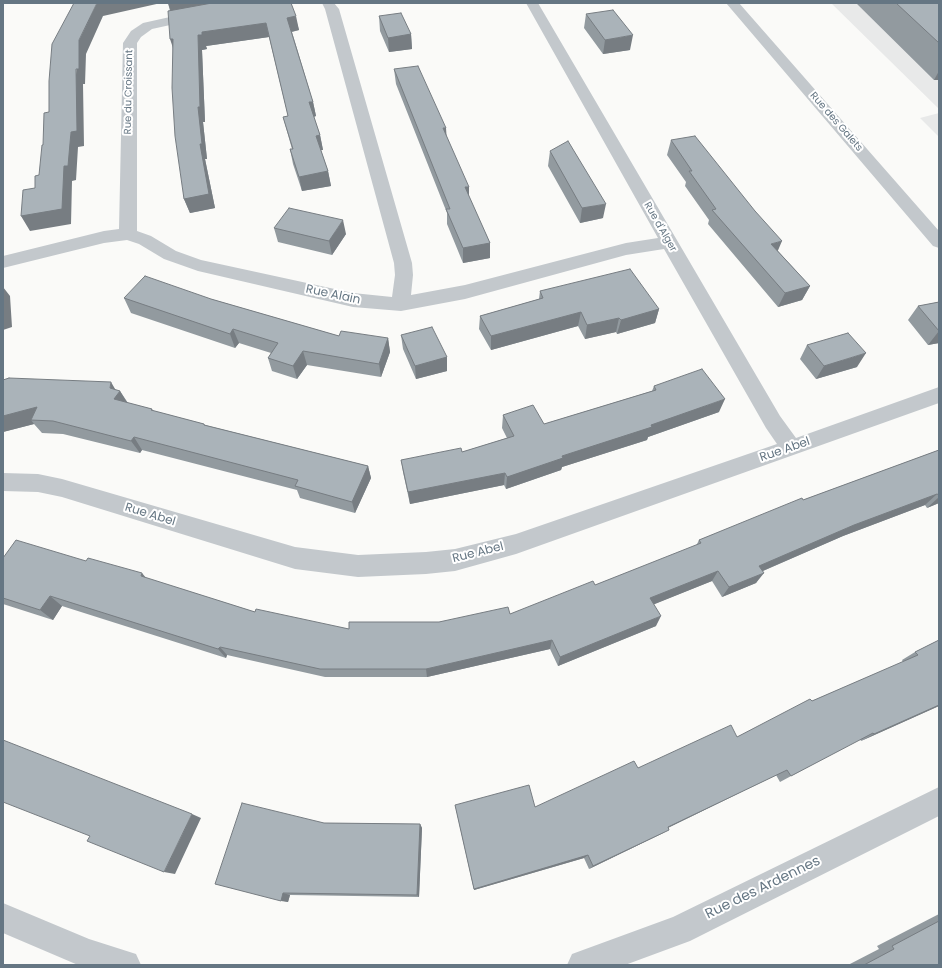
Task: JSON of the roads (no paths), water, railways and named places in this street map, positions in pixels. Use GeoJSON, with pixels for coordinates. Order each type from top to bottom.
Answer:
{"type":"FeatureCollection","features":[{"type":"Feature","properties":{"kind":"street"},"geometry":{"type":"LineString","coordinates":[[328,3],[332,9],[403,263],[404,275],[401,304]]}},
{"type":"Feature","properties":{"kind":"street","name":"Rue d'Alger"},"geometry":{"type":"LineString","coordinates":[[532,3],[773,422],[792,448]]}},
{"type":"Feature","properties":{"kind":"street","name":"Rue des Galets"},"geometry":{"type":"LineString","coordinates":[[732,3],[939,242]]}},
{"type":"Feature","properties":{"kind":"street","name":"Rue du Croissant"},"geometry":{"type":"LineString","coordinates":[[128,234],[130,43],[136,34],[155,24],[208,13]]}},
{"type":"Feature","properties":{"kind":"street","name":"Rue Alain"},"geometry":{"type":"LineString","coordinates":[[3,262],[104,237],[128,234],[146,240],[170,255],[198,265],[353,300],[401,304],[465,292],[626,249],[669,242]]}},
{"type":"Feature","properties":{"kind":"street","name":"Rue Abel"},"geometry":{"type":"LineString","coordinates":[[3,482],[38,483],[62,488],[260,549],[294,558],[358,566],[455,560],[488,552],[792,448],[939,395]]}},
{"type":"Feature","properties":{"kind":"street","name":"Rue des Ardennes"},"geometry":{"type":"LineString","coordinates":[[583,965],[679,930],[939,801]]}},
{"type":"Feature","properties":{"kind":"street"},"geometry":{"type":"LineString","coordinates":[[3,918],[82,951],[125,965]]}}]}
